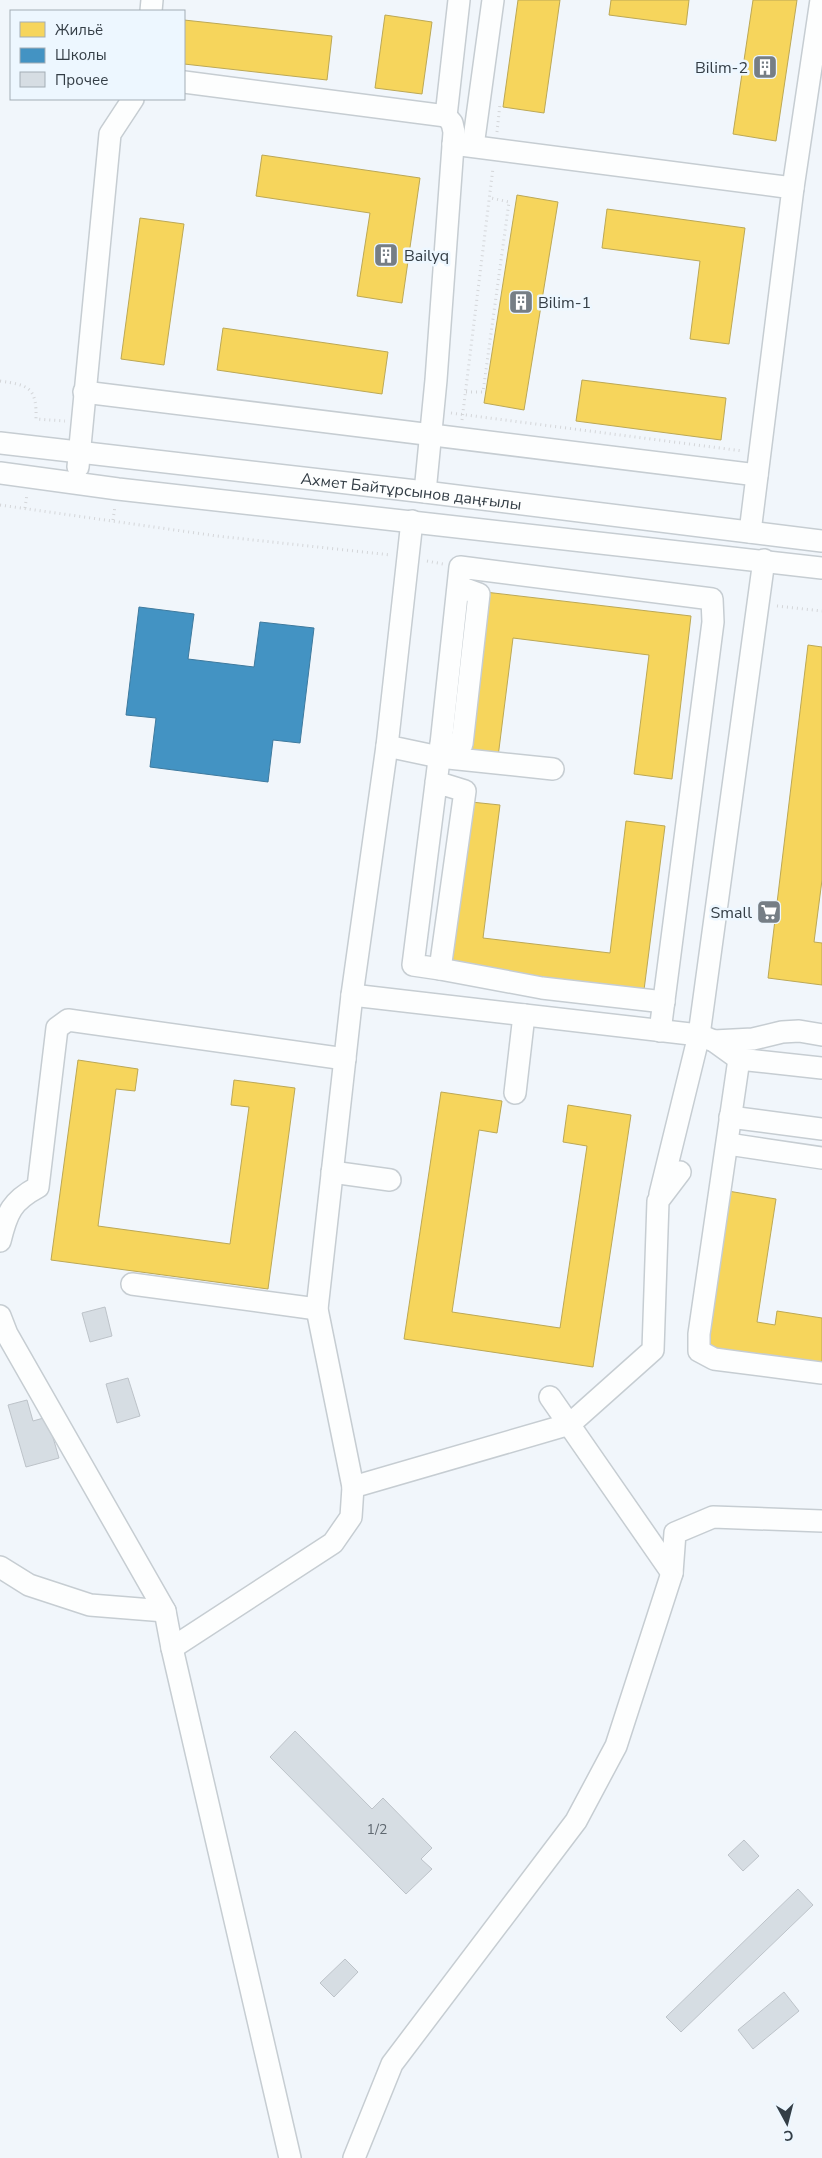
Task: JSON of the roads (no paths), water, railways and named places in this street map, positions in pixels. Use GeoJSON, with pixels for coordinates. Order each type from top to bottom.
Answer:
{"type":"FeatureCollection","features":[{"type":"Feature","properties":{"kind":"street"},"geometry":{"type":"LineString","coordinates":[[446,116],[459,0]]}},
{"type":"Feature","properties":{"kind":"street"},"geometry":{"type":"LineString","coordinates":[[425,492],[463,145],[492,0]]}},
{"type":"Feature","properties":{"kind":"street"},"geometry":{"type":"LineString","coordinates":[[750,532],[793,188],[821,0]]}},
{"type":"Feature","properties":{"kind":"street"},"geometry":{"type":"LineString","coordinates":[[185,82],[446,116],[452,123],[463,145]]}},
{"type":"Feature","properties":{"kind":"street"},"geometry":{"type":"LineString","coordinates":[[76,482],[110,134],[132,100]]}},
{"type":"Feature","properties":{"kind":"street"},"geometry":{"type":"LineString","coordinates":[[463,145],[793,188]]}},
{"type":"Feature","properties":{"kind":"street"},"geometry":{"type":"LineString","coordinates":[[84,392],[757,475]]}},
{"type":"Feature","properties":{"kind":"street","name":"Ахмет Байтұрсынов даңғылы"},"geometry":{"type":"LineString","coordinates":[[0,443],[425,492],[822,541]]}},
{"type":"Feature","properties":{"kind":"street","name":"Ахмет Байтұрсынов даңғылы"},"geometry":{"type":"LineString","coordinates":[[0,473],[118,489],[822,568]]}},
{"type":"Feature","properties":{"kind":"street"},"geometry":{"type":"LineString","coordinates":[[172,1648],[333,1544],[351,1518],[353,1487],[317,1309],[344,1059],[387,746],[412,521]]}},
{"type":"Feature","properties":{"kind":"street"},"geometry":{"type":"LineString","coordinates":[[353,1487],[570,1424],[653,1350],[658,1201],[706,1038],[764,560]]}},
{"type":"Feature","properties":{"kind":"street"},"geometry":{"type":"LineString","coordinates":[[660,1031],[664,1002],[713,622],[712,599],[460,577],[412,965],[542,988],[664,1002]]}},
{"type":"Feature","properties":{"kind":"street"},"geometry":{"type":"LineString","coordinates":[[387,746],[440,750],[552,769]]}},
{"type":"Feature","properties":{"kind":"street"},"geometry":{"type":"LineString","coordinates":[[436,782],[465,791],[440,969]]}},
{"type":"Feature","properties":{"kind":"street"},"geometry":{"type":"LineString","coordinates":[[352,995],[706,1038],[753,1039],[782,1032],[799,1031],[822,1034]]}},
{"type":"Feature","properties":{"kind":"street"},"geometry":{"type":"LineString","coordinates":[[515,1093],[524,1015]]}},
{"type":"Feature","properties":{"kind":"street"},"geometry":{"type":"LineString","coordinates":[[0,1240],[5,1218],[10,1211],[21,1196],[38,1187],[54,1043],[57,1028],[68,1020],[344,1059]]}},
{"type":"Feature","properties":{"kind":"street"},"geometry":{"type":"LineString","coordinates":[[706,1038],[739,1059],[822,1068]]}},
{"type":"Feature","properties":{"kind":"street"},"geometry":{"type":"LineString","coordinates":[[739,1059],[699,1334],[699,1352],[714,1359],[822,1373]]}},
{"type":"Feature","properties":{"kind":"street"},"geometry":{"type":"LineString","coordinates":[[730,1117],[822,1129]]}},
{"type":"Feature","properties":{"kind":"street"},"geometry":{"type":"LineString","coordinates":[[728,1144],[822,1158]]}},
{"type":"Feature","properties":{"kind":"street"},"geometry":{"type":"LineString","coordinates":[[332,1172],[390,1180]]}},
{"type":"Feature","properties":{"kind":"street"},"geometry":{"type":"LineString","coordinates":[[658,1201],[680,1172]]}},
{"type":"Feature","properties":{"kind":"street"},"geometry":{"type":"LineString","coordinates":[[132,1284],[317,1309]]}},
{"type":"Feature","properties":{"kind":"street"},"geometry":{"type":"LineString","coordinates":[[0,1316],[7,1334],[165,1611],[290,2158]]}},
{"type":"Feature","properties":{"kind":"street"},"geometry":{"type":"LineString","coordinates":[[550,1397],[672,1573]]}},
{"type":"Feature","properties":{"kind":"street"},"geometry":{"type":"LineString","coordinates":[[354,2158],[392,2064],[576,1821],[616,1746],[672,1573],[675,1533],[713,1517],[822,1521]]}},
{"type":"Feature","properties":{"kind":"street"},"geometry":{"type":"LineString","coordinates":[[0,1567],[29,1585],[90,1605],[165,1611]]}},
{"type":"Feature","properties":{"kind":"place","name":"Bilim-2"},"geometry":{"type":"Point","coordinates":[765,67]}},
{"type":"Feature","properties":{"kind":"place","name":"Bailyq"},"geometry":{"type":"Point","coordinates":[386,255]}},
{"type":"Feature","properties":{"kind":"place","name":"Bilim-1"},"geometry":{"type":"Point","coordinates":[521,302]}},
{"type":"Feature","properties":{"kind":"place","name":"Small"},"geometry":{"type":"Point","coordinates":[769,912]}}]}
